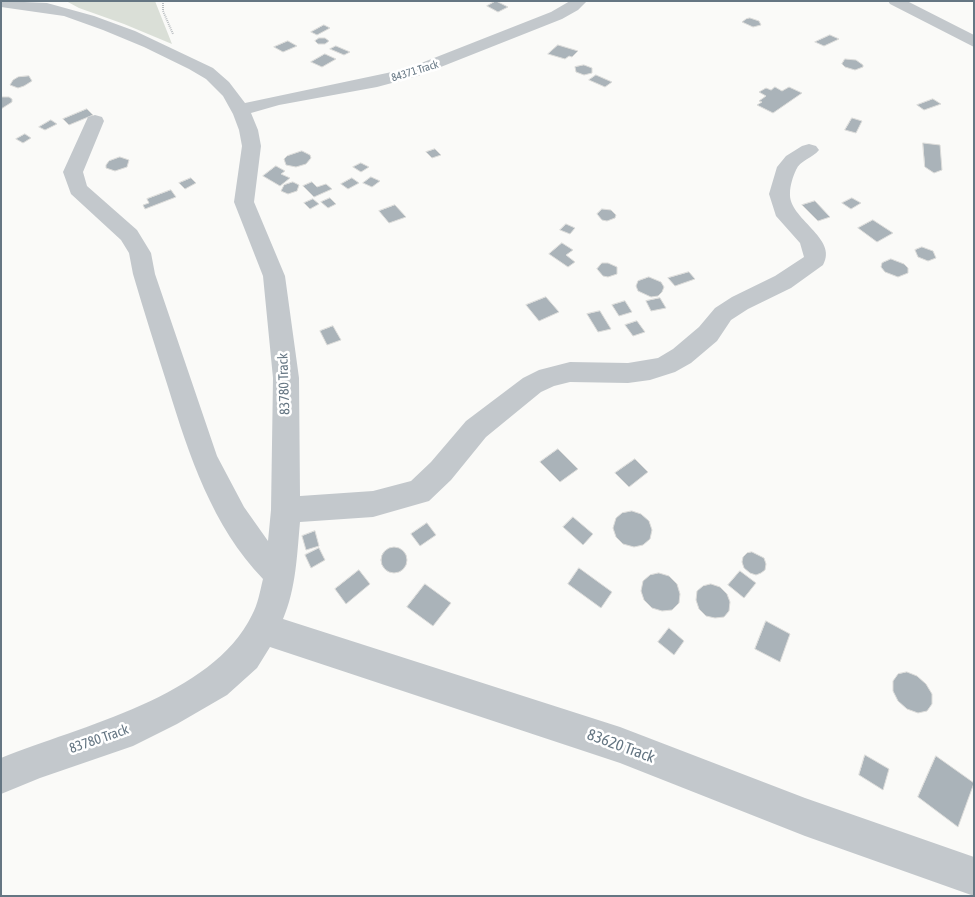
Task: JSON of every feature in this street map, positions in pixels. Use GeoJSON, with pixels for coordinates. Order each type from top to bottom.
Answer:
{"type":"FeatureCollection","features":[{"type":"Feature","properties":{"kind":"street","name":"84371 Track"},"geometry":{"type":"LineString","coordinates":[[240,110],[273,100],[419,71],[459,56],[527,25],[562,14],[580,1]]}},
{"type":"Feature","properties":{"kind":"street"},"geometry":{"type":"LineString","coordinates":[[895,1],[974,42]]}},
{"type":"Feature","properties":{"kind":"street","name":"83780 Track"},"geometry":{"type":"LineString","coordinates":[[1,2],[28,3],[69,11],[136,37],[216,78],[234,98],[250,137],[253,150],[244,202],[274,276],[286,378],[286,510],[280,574],[273,606],[264,629],[245,656],[215,682],[165,712],[132,728],[40,760],[1,776]]}},
{"type":"Feature","properties":{"kind":"street"},"geometry":{"type":"LineString","coordinates":[[95,121],[74,172],[78,189],[129,235],[140,253],[144,274],[204,458],[234,517],[254,548],[280,574]]}},
{"type":"Feature","properties":{"kind":"street"},"geometry":{"type":"LineString","coordinates":[[286,510],[373,504],[419,492],[441,471],[476,429],[532,385],[548,377],[570,372],[628,373],[650,370],[666,365],[682,356],[708,334],[723,314],[740,303],[783,282],[815,260],[814,248],[809,238],[787,216],[779,194],[781,182],[787,168],[793,160],[809,150]]}},
{"type":"Feature","properties":{"kind":"street","name":"83620 Track"},"geometry":{"type":"LineString","coordinates":[[264,629],[620,745],[805,817],[974,876]]}},
{"type":"Feature","properties":{"kind":"shaded area"},"geometry":{"type":"Polygon","coordinates":[[[66,1],[155,1],[172,44],[79,8],[66,1]]]}},
{"type":"Feature","properties":{"kind":"building"},"geometry":{"type":"Polygon","coordinates":[[[496,1],[508,7],[498,12],[487,6],[496,1]]]}},
{"type":"Feature","properties":{"kind":"building"},"geometry":{"type":"Polygon","coordinates":[[[750,18],[759,21],[761,25],[753,27],[742,22],[750,18]]]}},
{"type":"Feature","properties":{"kind":"building"},"geometry":{"type":"Polygon","coordinates":[[[324,25],[330,28],[317,35],[311,32],[324,25]]]}},
{"type":"Feature","properties":{"kind":"building"},"geometry":{"type":"Polygon","coordinates":[[[830,35],[839,39],[824,46],[815,42],[830,35]]]}},
{"type":"Feature","properties":{"kind":"building"},"geometry":{"type":"Polygon","coordinates":[[[319,38],[325,38],[329,41],[325,44],[318,44],[315,41],[319,38]]]}},
{"type":"Feature","properties":{"kind":"building"},"geometry":{"type":"Polygon","coordinates":[[[288,41],[297,46],[283,52],[274,47],[288,41]]]}},
{"type":"Feature","properties":{"kind":"building"},"geometry":{"type":"Polygon","coordinates":[[[558,45],[578,51],[572,57],[569,56],[565,59],[548,54],[558,45]]]}},
{"type":"Feature","properties":{"kind":"building"},"geometry":{"type":"Polygon","coordinates":[[[336,46],[350,52],[344,55],[330,49],[336,46]]]}},
{"type":"Feature","properties":{"kind":"building"},"geometry":{"type":"Polygon","coordinates":[[[325,54],[336,59],[322,67],[311,62],[325,54]]]}},
{"type":"Feature","properties":{"kind":"building"},"geometry":{"type":"Polygon","coordinates":[[[845,59],[856,60],[863,67],[855,70],[845,67],[842,64],[845,59]]]}},
{"type":"Feature","properties":{"kind":"building"},"geometry":{"type":"Polygon","coordinates":[[[584,65],[592,68],[592,73],[584,75],[576,72],[575,67],[584,65]]]}},
{"type":"Feature","properties":{"kind":"building"},"geometry":{"type":"Polygon","coordinates":[[[596,75],[612,82],[605,87],[589,80],[596,75]]]}},
{"type":"Feature","properties":{"kind":"building"},"geometry":{"type":"Polygon","coordinates":[[[29,76],[32,81],[24,86],[18,88],[10,85],[18,77],[29,76]]]}},
{"type":"Feature","properties":{"kind":"building"},"geometry":{"type":"Polygon","coordinates":[[[775,87],[782,91],[789,87],[802,93],[773,113],[757,105],[766,96],[759,92],[766,88],[771,90],[775,87]]]}},
{"type":"Feature","properties":{"kind":"building"},"geometry":{"type":"Polygon","coordinates":[[[1,97],[9,97],[12,99],[12,102],[1,109],[1,97]]]}},
{"type":"Feature","properties":{"kind":"building"},"geometry":{"type":"Polygon","coordinates":[[[933,99],[941,104],[924,110],[917,105],[933,99]]]}},
{"type":"Feature","properties":{"kind":"building"},"geometry":{"type":"Polygon","coordinates":[[[87,109],[93,115],[69,125],[63,119],[87,109]]]}},
{"type":"Feature","properties":{"kind":"building"},"geometry":{"type":"Polygon","coordinates":[[[852,118],[862,121],[856,133],[845,130],[852,118]]]}},
{"type":"Feature","properties":{"kind":"building"},"geometry":{"type":"Polygon","coordinates":[[[51,120],[57,124],[45,130],[39,127],[51,120]]]}},
{"type":"Feature","properties":{"kind":"building"},"geometry":{"type":"Polygon","coordinates":[[[25,134],[31,138],[23,143],[16,139],[25,134]]]}},
{"type":"Feature","properties":{"kind":"building"},"geometry":{"type":"Polygon","coordinates":[[[923,143],[940,145],[942,170],[934,173],[925,167],[923,143]]]}},
{"type":"Feature","properties":{"kind":"building"},"geometry":{"type":"Polygon","coordinates":[[[435,149],[441,155],[432,158],[426,152],[435,149]]]}},
{"type":"Feature","properties":{"kind":"building"},"geometry":{"type":"Polygon","coordinates":[[[302,151],[310,155],[311,158],[306,164],[296,167],[286,165],[284,159],[287,156],[302,151]]]}},
{"type":"Feature","properties":{"kind":"building"},"geometry":{"type":"Polygon","coordinates":[[[120,157],[129,160],[127,167],[115,171],[106,168],[109,161],[120,157]]]}},
{"type":"Feature","properties":{"kind":"building"},"geometry":{"type":"Polygon","coordinates":[[[361,163],[369,167],[361,172],[353,167],[361,163]]]}},
{"type":"Feature","properties":{"kind":"building"},"geometry":{"type":"Polygon","coordinates":[[[276,166],[285,171],[281,174],[290,178],[280,186],[263,176],[276,166]]]}},
{"type":"Feature","properties":{"kind":"building"},"geometry":{"type":"Polygon","coordinates":[[[371,177],[380,181],[372,187],[363,183],[371,177]]]}},
{"type":"Feature","properties":{"kind":"building"},"geometry":{"type":"Polygon","coordinates":[[[191,178],[196,183],[185,189],[179,183],[191,178]]]}},
{"type":"Feature","properties":{"kind":"building"},"geometry":{"type":"Polygon","coordinates":[[[352,178],[359,183],[348,189],[341,184],[352,178]]]}},
{"type":"Feature","properties":{"kind":"building"},"geometry":{"type":"Polygon","coordinates":[[[293,182],[299,185],[297,191],[288,194],[281,191],[284,185],[293,182]]]}},
{"type":"Feature","properties":{"kind":"building"},"geometry":{"type":"Polygon","coordinates":[[[312,182],[317,187],[326,184],[332,189],[314,197],[303,186],[312,182]]]}},
{"type":"Feature","properties":{"kind":"building"},"geometry":{"type":"Polygon","coordinates":[[[171,190],[176,197],[145,209],[143,205],[149,203],[147,199],[171,190]]]}},
{"type":"Feature","properties":{"kind":"building"},"geometry":{"type":"Polygon","coordinates":[[[330,198],[336,204],[328,208],[321,202],[330,198]]]}},
{"type":"Feature","properties":{"kind":"building"},"geometry":{"type":"Polygon","coordinates":[[[852,198],[861,203],[851,209],[842,203],[852,198]]]}},
{"type":"Feature","properties":{"kind":"building"},"geometry":{"type":"Polygon","coordinates":[[[313,199],[319,204],[310,209],[304,203],[313,199]]]}},
{"type":"Feature","properties":{"kind":"building"},"geometry":{"type":"Polygon","coordinates":[[[815,201],[830,217],[818,221],[802,205],[815,201]]]}},
{"type":"Feature","properties":{"kind":"building"},"geometry":{"type":"Polygon","coordinates":[[[395,205],[406,217],[389,223],[379,211],[395,205]]]}},
{"type":"Feature","properties":{"kind":"building"},"geometry":{"type":"Polygon","coordinates":[[[602,209],[611,210],[616,215],[615,218],[607,221],[602,220],[597,214],[602,209]]]}},
{"type":"Feature","properties":{"kind":"building"},"geometry":{"type":"Polygon","coordinates":[[[873,220],[893,233],[877,242],[858,228],[873,220]]]}},
{"type":"Feature","properties":{"kind":"building"},"geometry":{"type":"Polygon","coordinates":[[[566,224],[575,228],[570,234],[560,230],[566,224]]]}},
{"type":"Feature","properties":{"kind":"building"},"geometry":{"type":"Polygon","coordinates":[[[562,243],[573,250],[566,255],[575,262],[568,267],[549,254],[562,243]]]}},
{"type":"Feature","properties":{"kind":"building"},"geometry":{"type":"Polygon","coordinates":[[[922,247],[933,251],[936,258],[928,261],[918,257],[915,250],[922,247]]]}},
{"type":"Feature","properties":{"kind":"building"},"geometry":{"type":"Polygon","coordinates":[[[891,259],[904,264],[908,268],[908,273],[898,277],[885,272],[881,267],[882,263],[891,259]]]}},
{"type":"Feature","properties":{"kind":"building"},"geometry":{"type":"Polygon","coordinates":[[[602,263],[608,263],[617,267],[617,274],[608,277],[603,276],[597,269],[602,263]]]}},
{"type":"Feature","properties":{"kind":"building"},"geometry":{"type":"Polygon","coordinates":[[[689,272],[695,279],[675,286],[668,278],[689,272]]]}},
{"type":"Feature","properties":{"kind":"building"},"geometry":{"type":"Polygon","coordinates":[[[649,277],[661,282],[664,287],[658,296],[651,297],[638,291],[636,286],[638,281],[649,277]]]}},
{"type":"Feature","properties":{"kind":"building"},"geometry":{"type":"Polygon","coordinates":[[[546,297],[559,312],[539,321],[526,305],[546,297]]]}},
{"type":"Feature","properties":{"kind":"building"},"geometry":{"type":"Polygon","coordinates":[[[660,298],[666,308],[651,311],[646,301],[660,298]]]}},
{"type":"Feature","properties":{"kind":"building"},"geometry":{"type":"Polygon","coordinates":[[[625,301],[632,312],[619,316],[612,305],[625,301]]]}},
{"type":"Feature","properties":{"kind":"building"},"geometry":{"type":"Polygon","coordinates":[[[600,311],[611,329],[598,332],[587,314],[600,311]]]}},
{"type":"Feature","properties":{"kind":"building"},"geometry":{"type":"Polygon","coordinates":[[[637,321],[645,332],[633,336],[625,325],[637,321]]]}},
{"type":"Feature","properties":{"kind":"building"},"geometry":{"type":"Polygon","coordinates":[[[333,326],[341,340],[327,345],[320,331],[333,326]]]}},
{"type":"Feature","properties":{"kind":"building"},"geometry":{"type":"Polygon","coordinates":[[[558,449],[578,469],[560,482],[540,462],[558,449]]]}},
{"type":"Feature","properties":{"kind":"building"},"geometry":{"type":"Polygon","coordinates":[[[635,459],[648,472],[629,487],[615,473],[635,459]]]}},
{"type":"Feature","properties":{"kind":"building"},"geometry":{"type":"Polygon","coordinates":[[[632,511],[641,514],[649,521],[652,530],[650,539],[643,545],[634,547],[623,544],[616,537],[613,528],[616,518],[622,513],[632,511]]]}},
{"type":"Feature","properties":{"kind":"building"},"geometry":{"type":"Polygon","coordinates":[[[573,517],[593,534],[583,545],[563,527],[573,517]]]}},
{"type":"Feature","properties":{"kind":"building"},"geometry":{"type":"Polygon","coordinates":[[[427,523],[436,535],[420,546],[411,534],[427,523]]]}},
{"type":"Feature","properties":{"kind":"building"},"geometry":{"type":"Polygon","coordinates":[[[315,531],[319,546],[306,550],[302,536],[315,531]]]}},
{"type":"Feature","properties":{"kind":"building"},"geometry":{"type":"Polygon","coordinates":[[[394,547],[403,551],[407,560],[403,569],[394,573],[385,569],[381,560],[385,551],[394,547]]]}},
{"type":"Feature","properties":{"kind":"building"},"geometry":{"type":"Polygon","coordinates":[[[319,548],[325,560],[311,568],[305,555],[319,548]]]}},
{"type":"Feature","properties":{"kind":"building"},"geometry":{"type":"Polygon","coordinates":[[[752,552],[764,558],[766,564],[765,570],[756,575],[744,568],[742,562],[743,557],[747,553],[752,552]]]}},
{"type":"Feature","properties":{"kind":"building"},"geometry":{"type":"Polygon","coordinates":[[[579,568],[612,592],[601,608],[568,584],[579,568]]]}},
{"type":"Feature","properties":{"kind":"building"},"geometry":{"type":"Polygon","coordinates":[[[359,570],[370,584],[346,604],[335,589],[359,570]]]}},
{"type":"Feature","properties":{"kind":"building"},"geometry":{"type":"Polygon","coordinates":[[[740,571],[756,583],[744,598],[728,585],[740,571]]]}},
{"type":"Feature","properties":{"kind":"building"},"geometry":{"type":"Polygon","coordinates":[[[659,573],[669,576],[677,584],[680,594],[679,603],[672,610],[662,611],[652,608],[644,600],[641,591],[643,581],[650,575],[659,573]]]}},
{"type":"Feature","properties":{"kind":"building"},"geometry":{"type":"Polygon","coordinates":[[[425,584],[451,603],[433,626],[407,607],[425,584]]]}},
{"type":"Feature","properties":{"kind":"building"},"geometry":{"type":"Polygon","coordinates":[[[711,584],[720,587],[727,594],[730,602],[729,611],[724,617],[706,616],[699,609],[696,600],[697,591],[703,586],[711,584]]]}},
{"type":"Feature","properties":{"kind":"building"},"geometry":{"type":"Polygon","coordinates":[[[766,621],[790,634],[780,662],[755,649],[766,621]]]}},
{"type":"Feature","properties":{"kind":"building"},"geometry":{"type":"Polygon","coordinates":[[[669,628],[684,641],[674,655],[658,642],[669,628]]]}},
{"type":"Feature","properties":{"kind":"building"},"geometry":{"type":"Polygon","coordinates":[[[907,672],[917,676],[926,684],[932,694],[932,704],[927,711],[918,713],[907,709],[898,701],[893,691],[893,681],[898,674],[907,672]]]}},
{"type":"Feature","properties":{"kind":"building"},"geometry":{"type":"Polygon","coordinates":[[[865,755],[889,769],[883,790],[859,775],[865,755]]]}},
{"type":"Feature","properties":{"kind":"building"},"geometry":{"type":"Polygon","coordinates":[[[936,756],[974,783],[958,827],[918,797],[936,756]]]}}]}
